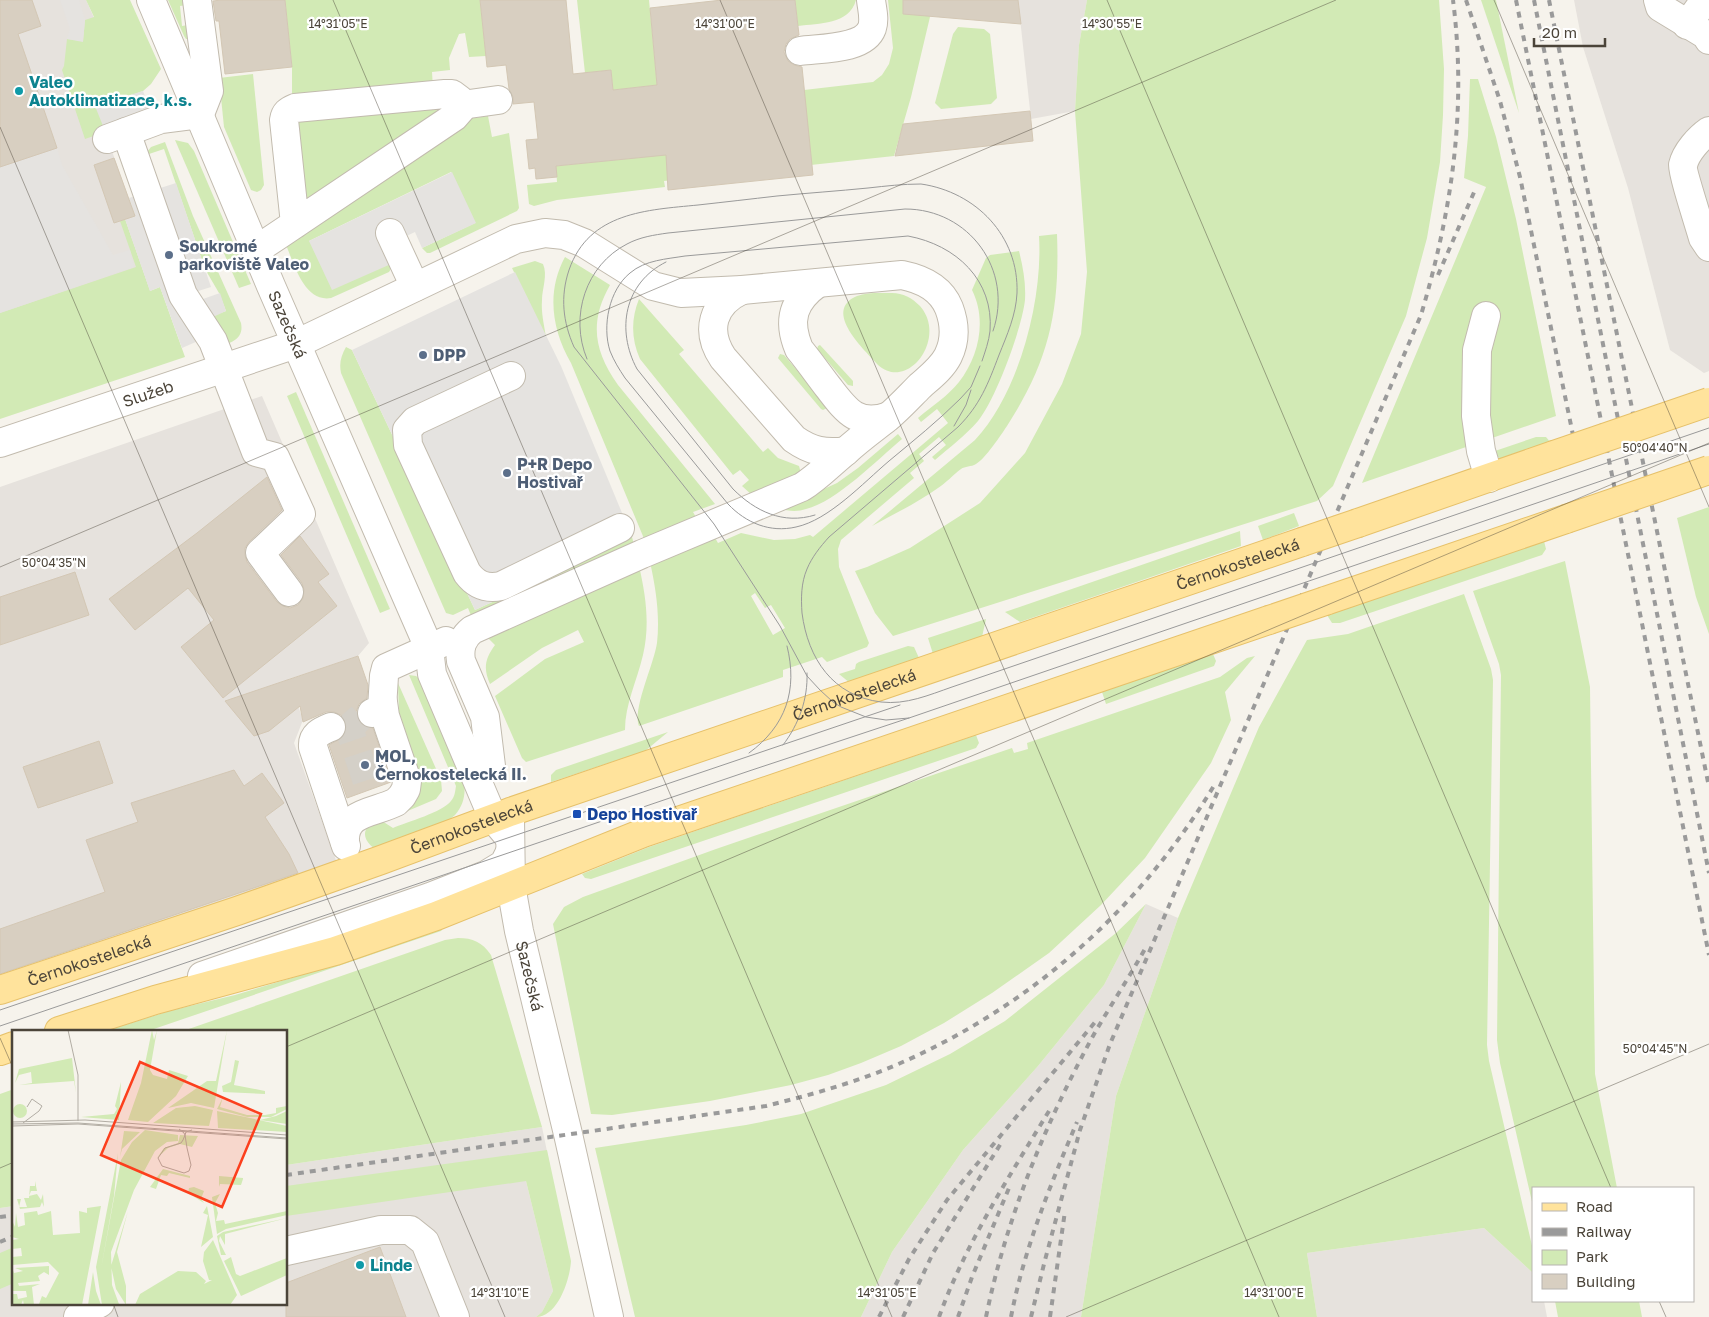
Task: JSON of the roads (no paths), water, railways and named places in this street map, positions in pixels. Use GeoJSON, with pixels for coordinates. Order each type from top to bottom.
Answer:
{"type":"FeatureCollection","features":[{"type":"Feature","properties":{"kind":"main road","name":"Černokostelecká"},"geometry":{"type":"LineString","coordinates":[[0,990],[238,911],[381,860],[506,830],[1358,522],[1709,402]]}},
{"type":"Feature","properties":{"kind":"main road"},"geometry":{"type":"LineString","coordinates":[[62,1030],[103,1016],[335,951],[436,916],[643,833],[1709,470]]}},
{"type":"Feature","properties":{"kind":"main road"},"geometry":{"type":"LineString","coordinates":[[0,1051],[12,1047]]}},
{"type":"Feature","properties":{"kind":"street","name":"Sazečská"},"geometry":{"type":"LineString","coordinates":[[151,0],[296,344],[429,648],[432,674],[506,830]]}},
{"type":"Feature","properties":{"kind":"street"},"geometry":{"type":"LineString","coordinates":[[198,0],[209,91],[200,114],[160,119],[116,135],[183,295],[212,341],[224,368],[256,452],[275,457],[301,514],[260,553],[289,592]]}},
{"type":"Feature","properties":{"kind":"street"},"geometry":{"type":"LineString","coordinates":[[800,51],[854,44],[862,40],[868,35],[872,26],[871,0]]}},
{"type":"Feature","properties":{"kind":"street"},"geometry":{"type":"LineString","coordinates":[[1658,0],[1660,7],[1703,34],[1705,0]]}},
{"type":"Feature","properties":{"kind":"street"},"geometry":{"type":"LineString","coordinates":[[256,250],[295,224],[454,117],[461,110],[462,104],[457,96],[445,94],[289,110],[284,115],[284,120],[295,224]]}},
{"type":"Feature","properties":{"kind":"street"},"geometry":{"type":"LineString","coordinates":[[462,104],[498,100]]}},
{"type":"Feature","properties":{"kind":"street"},"geometry":{"type":"LineString","coordinates":[[1709,130],[1689,152],[1682,167],[1703,238],[1709,247]]}},
{"type":"Feature","properties":{"kind":"street"},"geometry":{"type":"LineString","coordinates":[[395,230],[420,284]]}},
{"type":"Feature","properties":{"kind":"street","name":"Služeb"},"geometry":{"type":"LineString","coordinates":[[0,443],[296,344],[516,239],[545,233],[564,235],[584,243],[642,280],[666,290],[688,293],[818,283]]}},
{"type":"Feature","properties":{"kind":"street"},"geometry":{"type":"LineString","coordinates":[[359,815],[396,802],[406,789],[406,777],[385,716],[375,708],[386,668],[642,554],[802,487],[888,416],[940,368],[948,357],[953,344],[952,316],[948,304],[939,292],[928,283],[902,275],[818,283],[800,299],[794,310],[792,324],[799,349],[850,413],[864,420],[872,421],[888,416]]}},
{"type":"Feature","properties":{"kind":"street"},"geometry":{"type":"LineString","coordinates":[[742,290],[725,301],[714,318],[712,328],[717,349],[794,439],[817,451],[832,453],[846,451]]}},
{"type":"Feature","properties":{"kind":"street"},"geometry":{"type":"LineString","coordinates":[[1486,316],[1477,350],[1476,416],[1481,451],[1489,478]]}},
{"type":"Feature","properties":{"kind":"street"},"geometry":{"type":"LineString","coordinates":[[511,376],[415,421],[407,430],[408,445],[467,573],[472,579],[487,588],[501,586],[620,528]]}},
{"type":"Feature","properties":{"kind":"street"},"geometry":{"type":"LineString","coordinates":[[472,630],[466,635],[459,651],[461,661],[485,717],[491,766]]}},
{"type":"Feature","properties":{"kind":"street","name":"Sazečská"},"geometry":{"type":"LineString","coordinates":[[429,648],[449,668],[491,766],[506,830],[511,886],[519,931],[568,1134],[609,1317]]}},
{"type":"Feature","properties":{"kind":"street"},"geometry":{"type":"LineString","coordinates":[[331,727],[318,733],[313,742],[313,747],[345,842],[349,851],[358,858],[364,861],[381,860]]}},
{"type":"Feature","properties":{"kind":"street"},"geometry":{"type":"LineString","coordinates":[[345,842],[346,829],[370,804],[370,791]]}},
{"type":"Feature","properties":{"kind":"street"},"geometry":{"type":"LineString","coordinates":[[103,1016],[221,969],[430,897],[486,875],[504,864],[506,830]]}},
{"type":"Feature","properties":{"kind":"street"},"geometry":{"type":"LineString","coordinates":[[288,1251],[381,1230],[410,1230],[425,1242],[455,1317]]}},
{"type":"Feature","properties":{"kind":"street"},"geometry":{"type":"LineString","coordinates":[[78,1317],[98,1304]]}},
{"type":"Feature","properties":{"kind":"tunnel"},"geometry":{"type":"LineString","coordinates":[[361,717],[352,725],[351,734],[370,791]]}},
{"type":"Feature","properties":{"kind":"tram line"},"geometry":{"type":"LineString","coordinates":[[909,718],[886,720],[866,717],[841,707],[833,702],[807,676],[780,626],[714,524],[574,347],[565,319],[564,290],[566,280],[578,251],[590,236],[605,225],[640,212],[659,209],[777,196],[921,184],[959,196],[976,207],[990,220],[1002,236],[1011,253],[1016,272],[1017,293],[1008,332],[983,394],[966,419],[958,427],[829,537],[811,560],[804,580],[802,613],[805,630],[817,660],[836,683],[849,692],[881,702],[908,701],[926,696],[1709,428]]}},
{"type":"Feature","properties":{"kind":"tram line"},"geometry":{"type":"LineString","coordinates":[[587,359],[582,343],[580,326],[581,309],[585,293],[601,265],[613,253],[627,244],[647,237],[668,233],[905,209],[928,212],[949,219],[967,232],[981,247],[991,266],[997,286],[998,308],[993,331]]}},
{"type":"Feature","properties":{"kind":"tram line"},"geometry":{"type":"LineString","coordinates":[[980,366],[971,387],[960,399],[845,500],[821,517],[808,523],[786,529],[777,529],[759,525],[735,511],[625,378],[610,351],[607,320],[612,299],[623,280],[642,265],[649,263],[685,256],[908,236],[942,247],[968,268],[978,281],[986,296],[990,313],[990,331],[982,361]]}},
{"type":"Feature","properties":{"kind":"tram line"},"geometry":{"type":"LineString","coordinates":[[666,262],[652,271],[641,282],[633,295],[628,309],[627,339],[630,354],[637,369],[733,489],[742,497],[760,510],[781,517],[803,518],[815,515]]}},
{"type":"Feature","properties":{"kind":"tram line"},"geometry":{"type":"LineString","coordinates":[[954,426],[966,405],[971,390]]}},
{"type":"Feature","properties":{"kind":"tram line"},"geometry":{"type":"LineString","coordinates":[[0,1026],[1709,444]]}},
{"type":"Feature","properties":{"kind":"tram line"},"geometry":{"type":"LineString","coordinates":[[749,753],[772,731],[786,706],[790,692],[791,677],[787,646]]}},
{"type":"Feature","properties":{"kind":"tram line"},"geometry":{"type":"LineString","coordinates":[[783,745],[798,720],[806,692],[807,673]]}},
{"type":"Feature","properties":{"kind":"tram line"},"geometry":{"type":"LineString","coordinates":[[0,1010],[900,705]]}},
{"type":"Feature","properties":{"kind":"railway"},"geometry":{"type":"LineString","coordinates":[[1031,1317],[1080,1130],[1110,1044],[1421,315],[1441,237],[1454,159],[1458,81],[1453,0]]}},
{"type":"Feature","properties":{"kind":"railway"},"geometry":{"type":"LineString","coordinates":[[1466,0],[1500,101],[1520,177],[1573,435]]}},
{"type":"Feature","properties":{"kind":"railway"},"geometry":{"type":"LineString","coordinates":[[1516,0],[1709,955]]}},
{"type":"Feature","properties":{"kind":"railway"},"geometry":{"type":"LineString","coordinates":[[1534,0],[1709,873]]}},
{"type":"Feature","properties":{"kind":"railway"},"geometry":{"type":"LineString","coordinates":[[1549,0],[1709,787]]}},
{"type":"Feature","properties":{"kind":"railway"},"geometry":{"type":"LineString","coordinates":[[1438,275],[1475,190]]}},
{"type":"Feature","properties":{"kind":"railway"},"geometry":{"type":"LineString","coordinates":[[288,1175],[766,1106],[832,1088],[896,1065],[945,1041],[992,1014],[1036,984],[1078,950],[1117,913],[1152,872],[1185,830],[1215,784]]}},
{"type":"Feature","properties":{"kind":"railway"},"geometry":{"type":"LineString","coordinates":[[986,1317],[1004,1244],[1043,1138],[1075,1069],[1146,947]]}},
{"type":"Feature","properties":{"kind":"railway"},"geometry":{"type":"LineString","coordinates":[[879,1317],[909,1259],[947,1200],[1096,1021]]}},
{"type":"Feature","properties":{"kind":"railway"},"geometry":{"type":"LineString","coordinates":[[939,1317],[962,1262],[976,1235],[1052,1106]]}},
{"type":"Feature","properties":{"kind":"railway"},"geometry":{"type":"LineString","coordinates":[[1011,1317],[1030,1242],[1077,1122]]}},
{"type":"Feature","properties":{"kind":"railway"},"geometry":{"type":"LineString","coordinates":[[903,1317],[933,1253],[1003,1140]]}},
{"type":"Feature","properties":{"kind":"railway"},"geometry":{"type":"LineString","coordinates":[[958,1317],[972,1277],[1009,1188]]}},
{"type":"Feature","properties":{"kind":"railway"},"geometry":{"type":"LineString","coordinates":[[1050,1317],[1065,1211]]}},
{"type":"Feature","properties":{"kind":"railway"},"geometry":{"type":"LineString","coordinates":[[0,1217],[12,1215]]}},
{"type":"Feature","properties":{"kind":"railway"},"geometry":{"type":"LineString","coordinates":[[0,1242],[12,1237]]}},
{"type":"Feature","properties":{"kind":"place","name":"Valeo Autoklimatizace, k.s."},"geometry":{"type":"Point","coordinates":[19,91]}},
{"type":"Feature","properties":{"kind":"place","name":"Soukromé parkoviště Valeo"},"geometry":{"type":"Point","coordinates":[169,255]}},
{"type":"Feature","properties":{"kind":"place","name":"DPP"},"geometry":{"type":"Point","coordinates":[423,355]}},
{"type":"Feature","properties":{"kind":"place","name":"P+R Depo Hostivař"},"geometry":{"type":"Point","coordinates":[507,473]}},
{"type":"Feature","properties":{"kind":"place","name":"MOL, Černokostelecká II."},"geometry":{"type":"Point","coordinates":[365,765]}},
{"type":"Feature","properties":{"kind":"place","name":"Depo Hostivař"},"geometry":{"type":"Point","coordinates":[577,814]}},
{"type":"Feature","properties":{"kind":"place","name":"Linde"},"geometry":{"type":"Point","coordinates":[360,1265]}}]}
